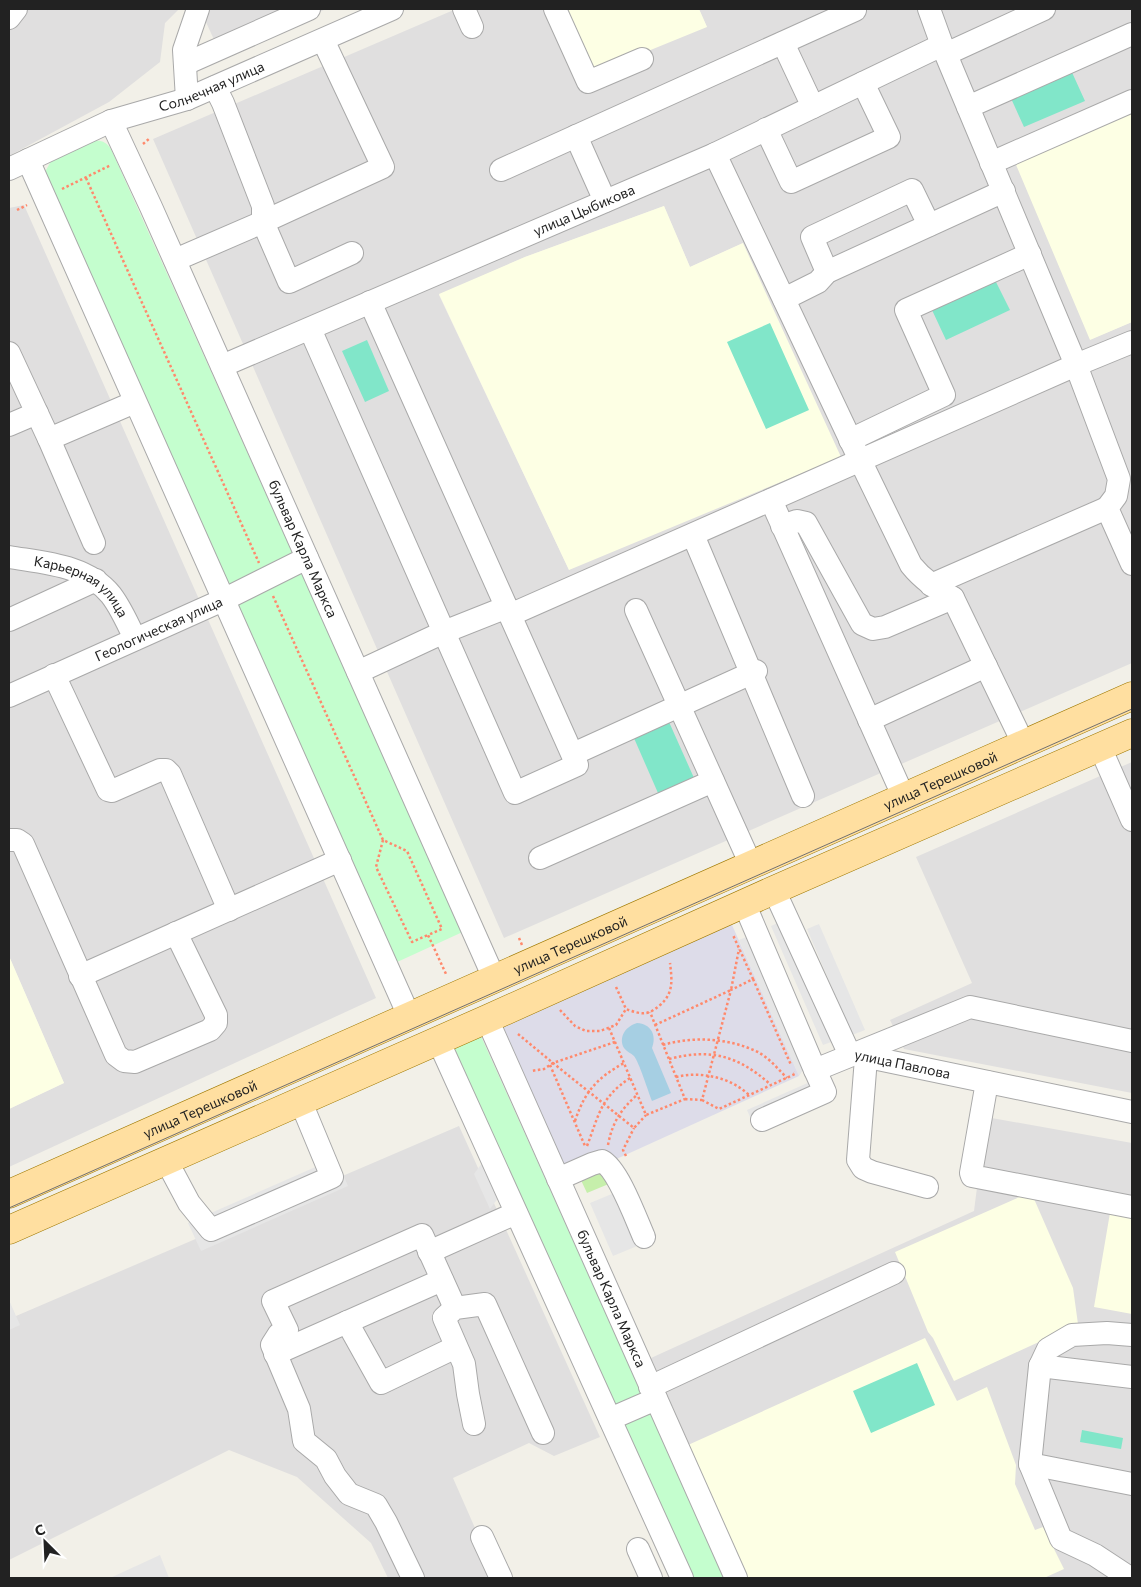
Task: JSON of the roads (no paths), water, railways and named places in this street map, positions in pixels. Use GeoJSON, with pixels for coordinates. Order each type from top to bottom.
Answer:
{"type":"FeatureCollection","features":[{"type":"Feature","properties":{"kind":"main road","name":"улица Терешковой"},"geometry":{"type":"LineString","coordinates":[[9,1194],[1132,696]]}},
{"type":"Feature","properties":{"kind":"main road"},"geometry":{"type":"LineString","coordinates":[[9,1230],[300,1100],[488,1019],[744,903],[1132,733]]}},
{"type":"Feature","properties":{"kind":"main road"},"geometry":{"type":"LineString","coordinates":[[756,863],[774,890]]}},
{"type":"Feature","properties":{"kind":"street"},"geometry":{"type":"LineString","coordinates":[[9,18],[16,9]]}},
{"type":"Feature","properties":{"kind":"street"},"geometry":{"type":"LineString","coordinates":[[187,99],[184,50],[198,9]]}},
{"type":"Feature","properties":{"kind":"street"},"geometry":{"type":"LineString","coordinates":[[185,64],[309,9]]}},
{"type":"Feature","properties":{"kind":"street","name":"Солнечная улица"},"geometry":{"type":"LineString","coordinates":[[18,165],[111,121],[187,99],[392,9]]}},
{"type":"Feature","properties":{"kind":"street"},"geometry":{"type":"LineString","coordinates":[[555,9],[588,82],[642,59]]}},
{"type":"Feature","properties":{"kind":"street"},"geometry":{"type":"LineString","coordinates":[[501,170],[854,9]]}},
{"type":"Feature","properties":{"kind":"street"},"geometry":{"type":"LineString","coordinates":[[930,9],[944,49],[1076,364],[1119,479],[1116,496],[1107,508],[931,585]]}},
{"type":"Feature","properties":{"kind":"street","name":"улица Цыбикова"},"geometry":{"type":"LineString","coordinates":[[222,366],[715,154],[863,83],[1038,10]]}},
{"type":"Feature","properties":{"kind":"street"},"geometry":{"type":"LineString","coordinates":[[968,107],[1132,34]]}},
{"type":"Feature","properties":{"kind":"street"},"geometry":{"type":"LineString","coordinates":[[175,260],[383,167],[323,40]]}},
{"type":"Feature","properties":{"kind":"street"},"geometry":{"type":"LineString","coordinates":[[783,43],[813,107]]}},
{"type":"Feature","properties":{"kind":"street"},"geometry":{"type":"LineString","coordinates":[[766,129],[790,182],[889,137],[863,83]]}},
{"type":"Feature","properties":{"kind":"street"},"geometry":{"type":"LineString","coordinates":[[215,87],[223,102],[263,206],[263,222],[289,282],[352,253]]}},
{"type":"Feature","properties":{"kind":"street"},"geometry":{"type":"LineString","coordinates":[[991,163],[1132,101]]}},
{"type":"Feature","properties":{"kind":"street","name":"бульвар Карла Маркса"},"geometry":{"type":"LineString","coordinates":[[111,121],[175,260],[494,978]]}},
{"type":"Feature","properties":{"kind":"street"},"geometry":{"type":"LineString","coordinates":[[576,136],[605,201]]}},
{"type":"Feature","properties":{"kind":"street"},"geometry":{"type":"LineString","coordinates":[[715,154],[911,565],[931,585],[953,598],[1024,745]]}},
{"type":"Feature","properties":{"kind":"street"},"geometry":{"type":"LineString","coordinates":[[18,165],[45,197],[409,1016]]}},
{"type":"Feature","properties":{"kind":"street"},"geometry":{"type":"LineString","coordinates":[[827,272],[812,237],[912,190],[929,225]]}},
{"type":"Feature","properties":{"kind":"street"},"geometry":{"type":"LineString","coordinates":[[784,300],[818,282],[827,272],[1004,191]]}},
{"type":"Feature","properties":{"kind":"street"},"geometry":{"type":"LineString","coordinates":[[850,440],[944,395],[906,310],[1030,254]]}},
{"type":"Feature","properties":{"kind":"street"},"geometry":{"type":"LineString","coordinates":[[310,329],[515,793],[577,765],[370,302]]}},
{"type":"Feature","properties":{"kind":"street"},"geometry":{"type":"LineString","coordinates":[[358,672],[444,632],[508,611],[693,534],[1076,364],[1132,342]]}},
{"type":"Feature","properties":{"kind":"street"},"geometry":{"type":"LineString","coordinates":[[9,353],[94,543]]}},
{"type":"Feature","properties":{"kind":"street"},"geometry":{"type":"LineString","coordinates":[[49,439],[135,402]]}},
{"type":"Feature","properties":{"kind":"street"},"geometry":{"type":"LineString","coordinates":[[9,425],[37,413]]}},
{"type":"Feature","properties":{"kind":"street"},"geometry":{"type":"LineString","coordinates":[[771,500],[904,798]]}},
{"type":"Feature","properties":{"kind":"street"},"geometry":{"type":"LineString","coordinates":[[1107,508],[1132,564]]}},
{"type":"Feature","properties":{"kind":"street"},"geometry":{"type":"LineString","coordinates":[[782,526],[797,521],[806,524],[862,624],[873,629],[885,627],[953,598]]}},
{"type":"Feature","properties":{"kind":"street"},"geometry":{"type":"LineString","coordinates":[[693,534],[754,673],[803,796]]}},
{"type":"Feature","properties":{"kind":"street","name":"Карьерная улица"},"geometry":{"type":"LineString","coordinates":[[9,557],[54,564],[96,580],[110,594],[120,608],[135,639]]}},
{"type":"Feature","properties":{"kind":"street","name":"Геологическая улица"},"geometry":{"type":"LineString","coordinates":[[9,696],[223,600],[307,558]]}},
{"type":"Feature","properties":{"kind":"street"},"geometry":{"type":"LineString","coordinates":[[9,620],[96,580]]}},
{"type":"Feature","properties":{"kind":"street"},"geometry":{"type":"LineString","coordinates":[[636,610],[713,781],[756,863]]}},
{"type":"Feature","properties":{"kind":"street"},"geometry":{"type":"LineString","coordinates":[[868,720],[986,666]]}},
{"type":"Feature","properties":{"kind":"street"},"geometry":{"type":"LineString","coordinates":[[582,750],[754,673]]}},
{"type":"Feature","properties":{"kind":"street"},"geometry":{"type":"LineString","coordinates":[[54,675],[108,790],[112,791],[160,770],[166,770],[170,774],[229,910]]}},
{"type":"Feature","properties":{"kind":"street"},"geometry":{"type":"LineString","coordinates":[[1100,747],[1132,820]]}},
{"type":"Feature","properties":{"kind":"street"},"geometry":{"type":"LineString","coordinates":[[540,858],[713,781]]}},
{"type":"Feature","properties":{"kind":"street"},"geometry":{"type":"LineString","coordinates":[[9,840],[18,840],[22,844],[116,1055],[124,1062],[135,1062],[210,1030],[216,1024],[216,1015],[176,933]]}},
{"type":"Feature","properties":{"kind":"street"},"geometry":{"type":"LineString","coordinates":[[80,976],[340,860]]}},
{"type":"Feature","properties":{"kind":"street","name":"улица Павлова"},"geometry":{"type":"LineString","coordinates":[[774,890],[846,1050],[859,1056],[1132,1112]]}},
{"type":"Feature","properties":{"kind":"street"},"geometry":{"type":"LineString","coordinates":[[744,903],[825,1092],[762,1120]]}},
{"type":"Feature","properties":{"kind":"street"},"geometry":{"type":"LineString","coordinates":[[816,1070],[859,1056],[970,1007],[1132,1041]]}},
{"type":"Feature","properties":{"kind":"street","name":"бульвар Карла Маркса"},"geometry":{"type":"LineString","coordinates":[[488,1019],[736,1578]]}},
{"type":"Feature","properties":{"kind":"street"},"geometry":{"type":"LineString","coordinates":[[438,1040],[682,1578]]}},
{"type":"Feature","properties":{"kind":"street"},"geometry":{"type":"LineString","coordinates":[[859,1056],[858,1160],[863,1168],[872,1172],[927,1187]]}},
{"type":"Feature","properties":{"kind":"street"},"geometry":{"type":"LineString","coordinates":[[987,1082],[972,1176],[1132,1207]]}},
{"type":"Feature","properties":{"kind":"street"},"geometry":{"type":"LineString","coordinates":[[166,1160],[189,1203],[211,1230],[332,1178],[300,1100]]}},
{"type":"Feature","properties":{"kind":"street"},"geometry":{"type":"LineString","coordinates":[[558,1179],[592,1164],[602,1161],[608,1164],[644,1237]]}},
{"type":"Feature","properties":{"kind":"street"},"geometry":{"type":"LineString","coordinates":[[429,1252],[516,1213]]}},
{"type":"Feature","properties":{"kind":"street"},"geometry":{"type":"LineString","coordinates":[[412,1578],[386,1522],[376,1506],[348,1494],[326,1459],[304,1441],[286,1343],[274,1301],[422,1235],[455,1308]]}},
{"type":"Feature","properties":{"kind":"street"},"geometry":{"type":"LineString","coordinates":[[610,1419],[653,1393],[894,1273]]}},
{"type":"Feature","properties":{"kind":"street"},"geometry":{"type":"LineString","coordinates":[[286,1343],[347,1322],[442,1280]]}},
{"type":"Feature","properties":{"kind":"street"},"geometry":{"type":"LineString","coordinates":[[474,1424],[464,1364],[444,1318],[455,1308],[485,1304],[543,1432]]}},
{"type":"Feature","properties":{"kind":"street"},"geometry":{"type":"LineString","coordinates":[[347,1322],[381,1383],[456,1347]]}},
{"type":"Feature","properties":{"kind":"street"},"geometry":{"type":"LineString","coordinates":[[1130,1578],[1095,1555],[1061,1539],[1030,1464],[1040,1366],[1048,1349],[1072,1335],[1107,1333],[1132,1335]]}},
{"type":"Feature","properties":{"kind":"street"},"geometry":{"type":"LineString","coordinates":[[1040,1366],[1132,1377]]}},
{"type":"Feature","properties":{"kind":"street"},"geometry":{"type":"LineString","coordinates":[[1030,1464],[1132,1484]]}},
{"type":"Feature","properties":{"kind":"street"},"geometry":{"type":"LineString","coordinates":[[482,1537],[501,1578]]}},
{"type":"Feature","properties":{"kind":"street"},"geometry":{"type":"LineString","coordinates":[[638,1549],[651,1578]]}},
{"type":"Feature","properties":{"kind":"water"},"geometry":{"type":"Polygon","coordinates":[[[637,1023],[646,1026],[652,1031],[654,1039],[652,1048],[671,1093],[652,1101],[636,1059],[622,1044],[626,1029],[637,1023]]]}},
{"type":"Feature","properties":{"kind":"tram line"},"geometry":{"type":"LineString","coordinates":[[9,1208],[1132,709]]}}]}
